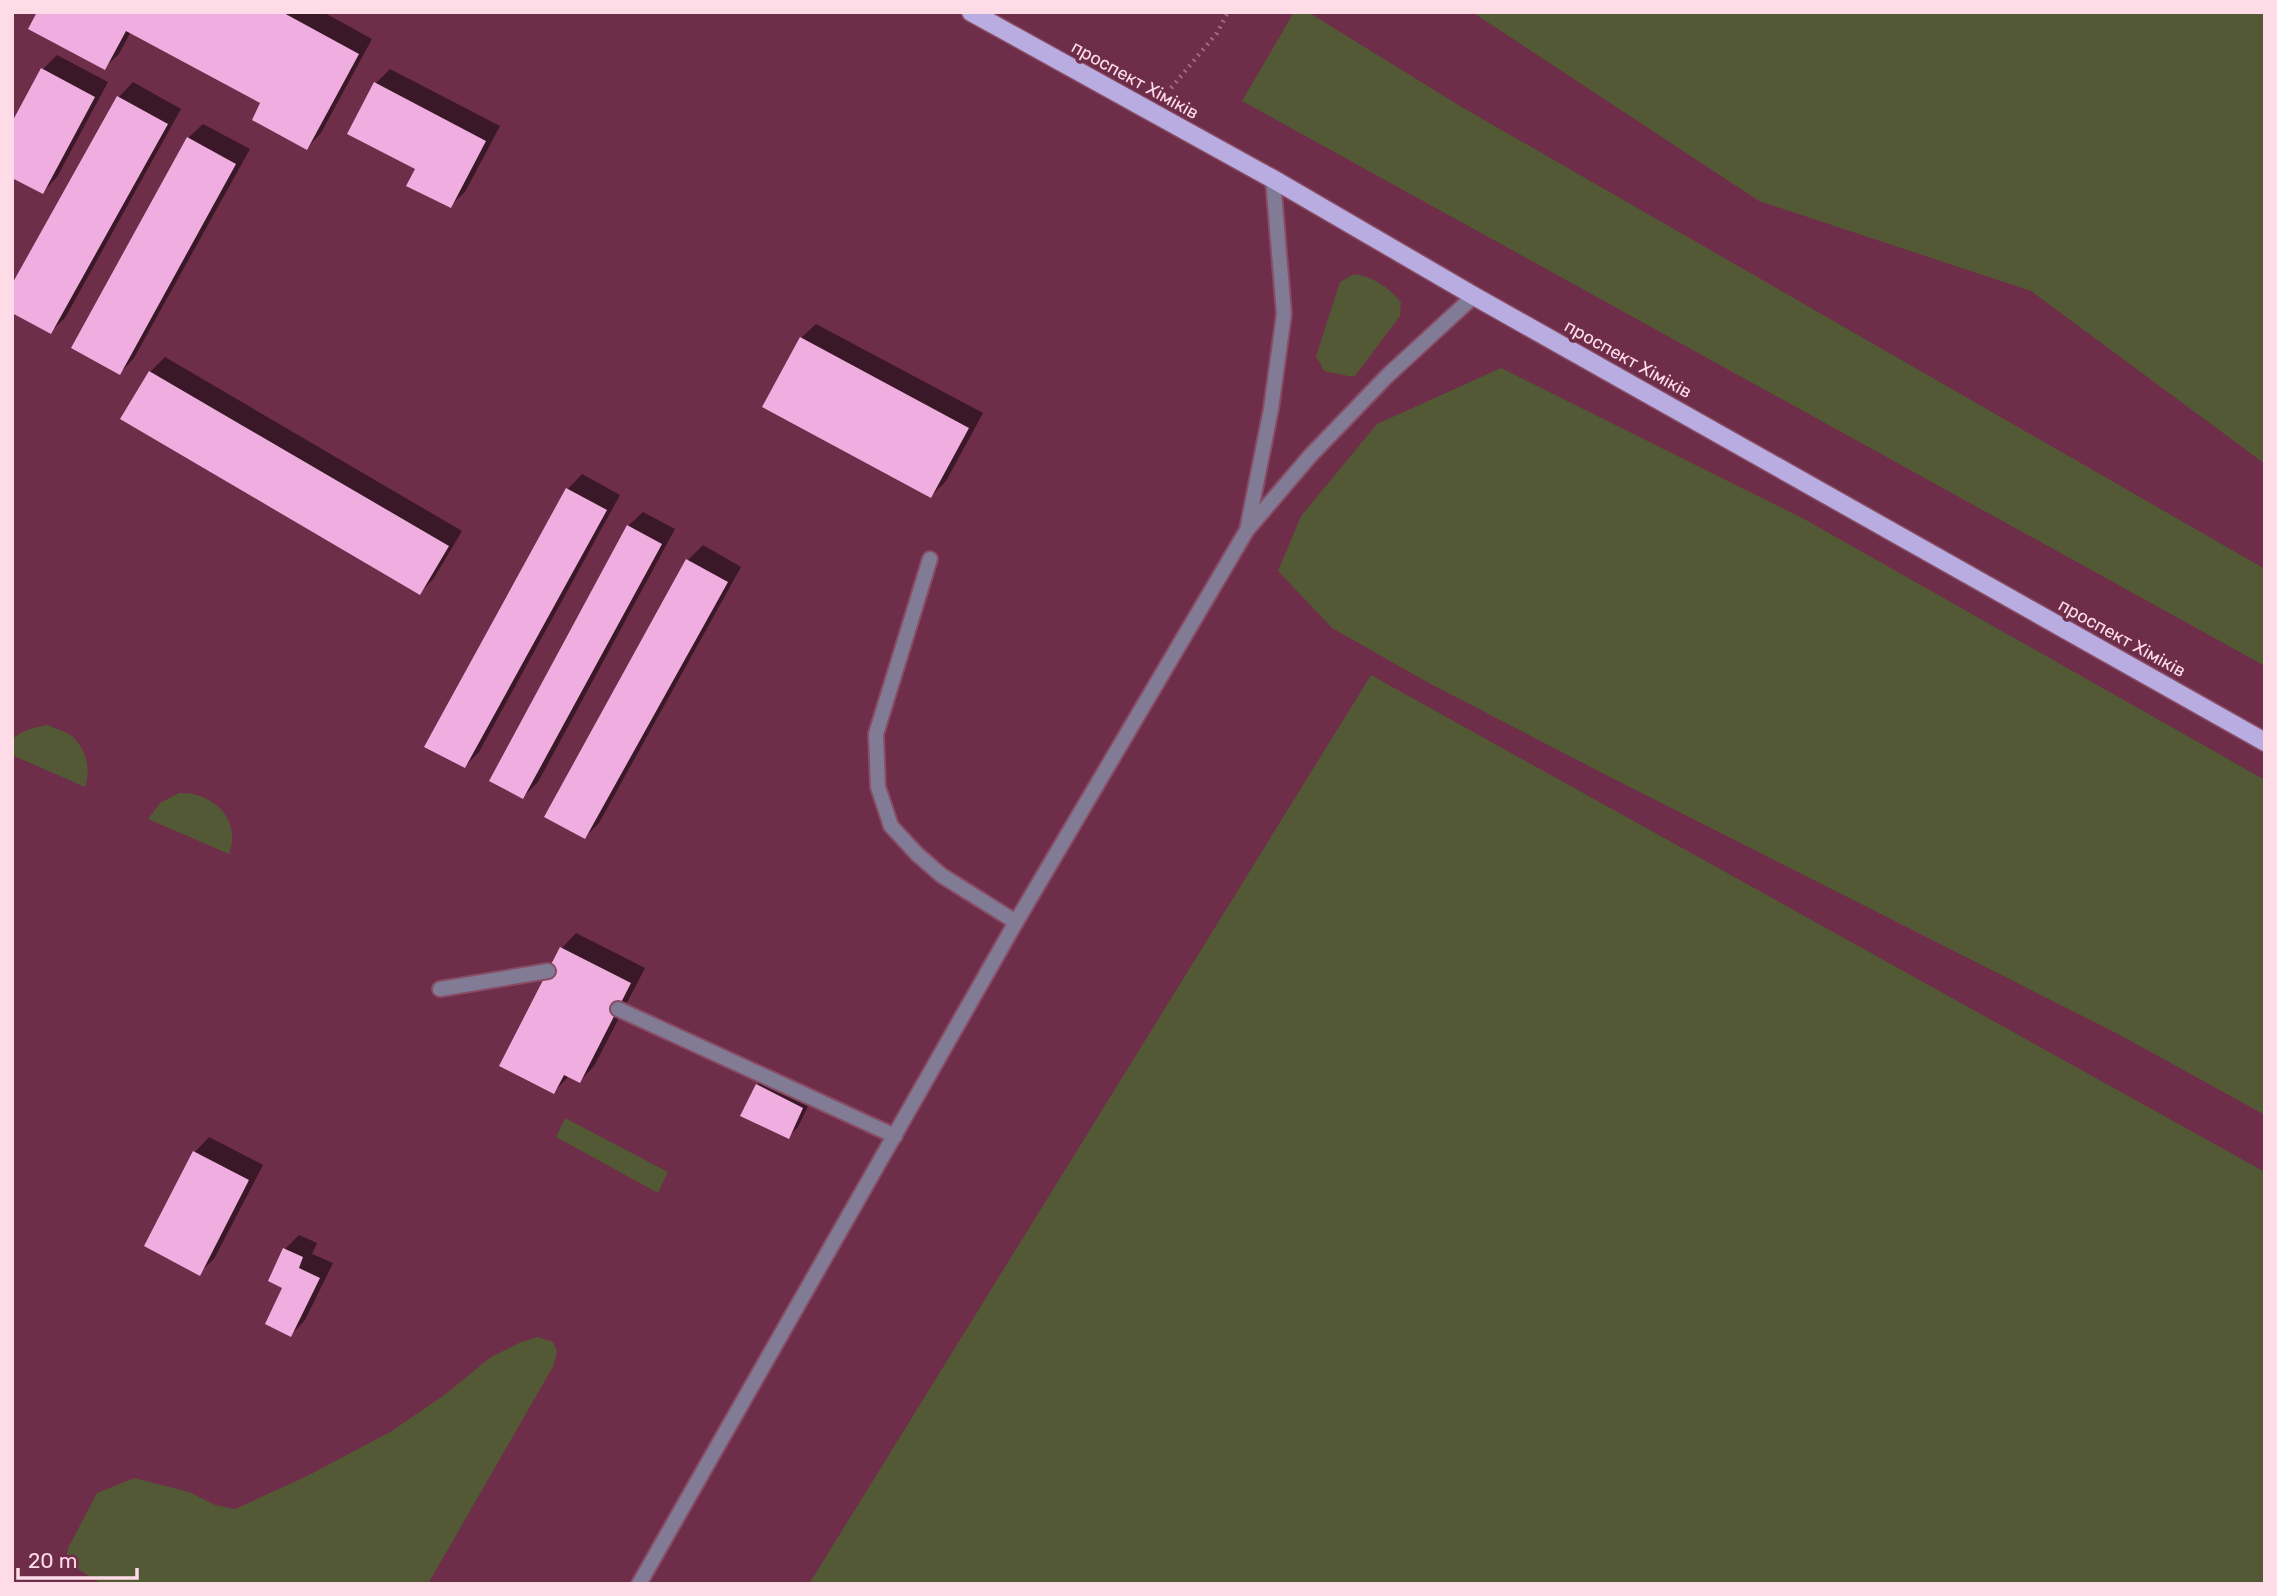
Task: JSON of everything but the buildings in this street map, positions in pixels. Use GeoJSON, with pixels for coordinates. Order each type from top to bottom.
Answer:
{"type":"FeatureCollection","features":[{"type":"Feature","properties":{"kind":"main road","name":"проспект Хіміків"},"geometry":{"type":"LineString","coordinates":[[971,12],[1273,180],[2265,743]]}},
{"type":"Feature","properties":{"kind":"street"},"geometry":{"type":"LineString","coordinates":[[1247,530],[1271,409],[1284,314],[1273,180]]}},
{"type":"Feature","properties":{"kind":"street"},"geometry":{"type":"LineString","coordinates":[[639,1584],[1016,922],[1247,530],[1329,436],[1387,376],[1474,296]]}},
{"type":"Feature","properties":{"kind":"street"},"geometry":{"type":"LineString","coordinates":[[930,559],[876,734],[878,787],[891,826],[917,854],[941,875],[1016,922]]}},
{"type":"Feature","properties":{"kind":"street"},"geometry":{"type":"LineString","coordinates":[[440,989],[548,971]]}},
{"type":"Feature","properties":{"kind":"street"},"geometry":{"type":"LineString","coordinates":[[618,1009],[895,1136]]}},
{"type":"Feature","properties":{"kind":"path"},"geometry":{"type":"LineString","coordinates":[[1149,113],[1217,33],[1228,12]]}},
{"type":"Feature","properties":{"kind":"green space"},"geometry":{"type":"Polygon","coordinates":[[[1294,12],[1308,12],[1460,106],[2265,569],[2265,666],[1242,101],[1294,12]]]}},
{"type":"Feature","properties":{"kind":"green space"},"geometry":{"type":"Polygon","coordinates":[[[1472,12],[2265,12],[2265,464],[2031,291],[1759,201],[1472,12]]]}},
{"type":"Feature","properties":{"kind":"green space"},"geometry":{"type":"Polygon","coordinates":[[[1354,274],[1380,284],[1401,302],[1400,316],[1355,376],[1348,376],[1324,371],[1316,356],[1340,282],[1354,274]]]}},
{"type":"Feature","properties":{"kind":"green space"},"geometry":{"type":"Polygon","coordinates":[[[1501,368],[1806,520],[2265,780],[2265,1115],[2116,1033],[1427,682],[1332,628],[1278,571],[1301,516],[1377,424],[1501,368]]]}},
{"type":"Feature","properties":{"kind":"green space"},"geometry":{"type":"Polygon","coordinates":[[[1371,675],[2265,1172],[2265,1584],[809,1584],[1371,675]]]}},
{"type":"Feature","properties":{"kind":"green space"},"geometry":{"type":"Polygon","coordinates":[[[48,725],[71,736],[82,749],[88,768],[85,787],[12,755],[12,740],[28,730],[48,725]]]}},
{"type":"Feature","properties":{"kind":"green space"},"geometry":{"type":"Polygon","coordinates":[[[179,793],[203,797],[222,810],[231,830],[229,854],[148,819],[160,803],[179,793]]]}},
{"type":"Feature","properties":{"kind":"green space"},"geometry":{"type":"Polygon","coordinates":[[[565,1118],[668,1172],[658,1193],[556,1137],[565,1118]]]}},
{"type":"Feature","properties":{"kind":"green space"},"geometry":{"type":"Polygon","coordinates":[[[538,1337],[553,1342],[557,1351],[554,1365],[428,1584],[102,1584],[65,1561],[68,1548],[97,1493],[134,1478],[189,1492],[215,1505],[235,1509],[307,1476],[390,1432],[443,1396],[491,1357],[538,1337]]]}}]}
